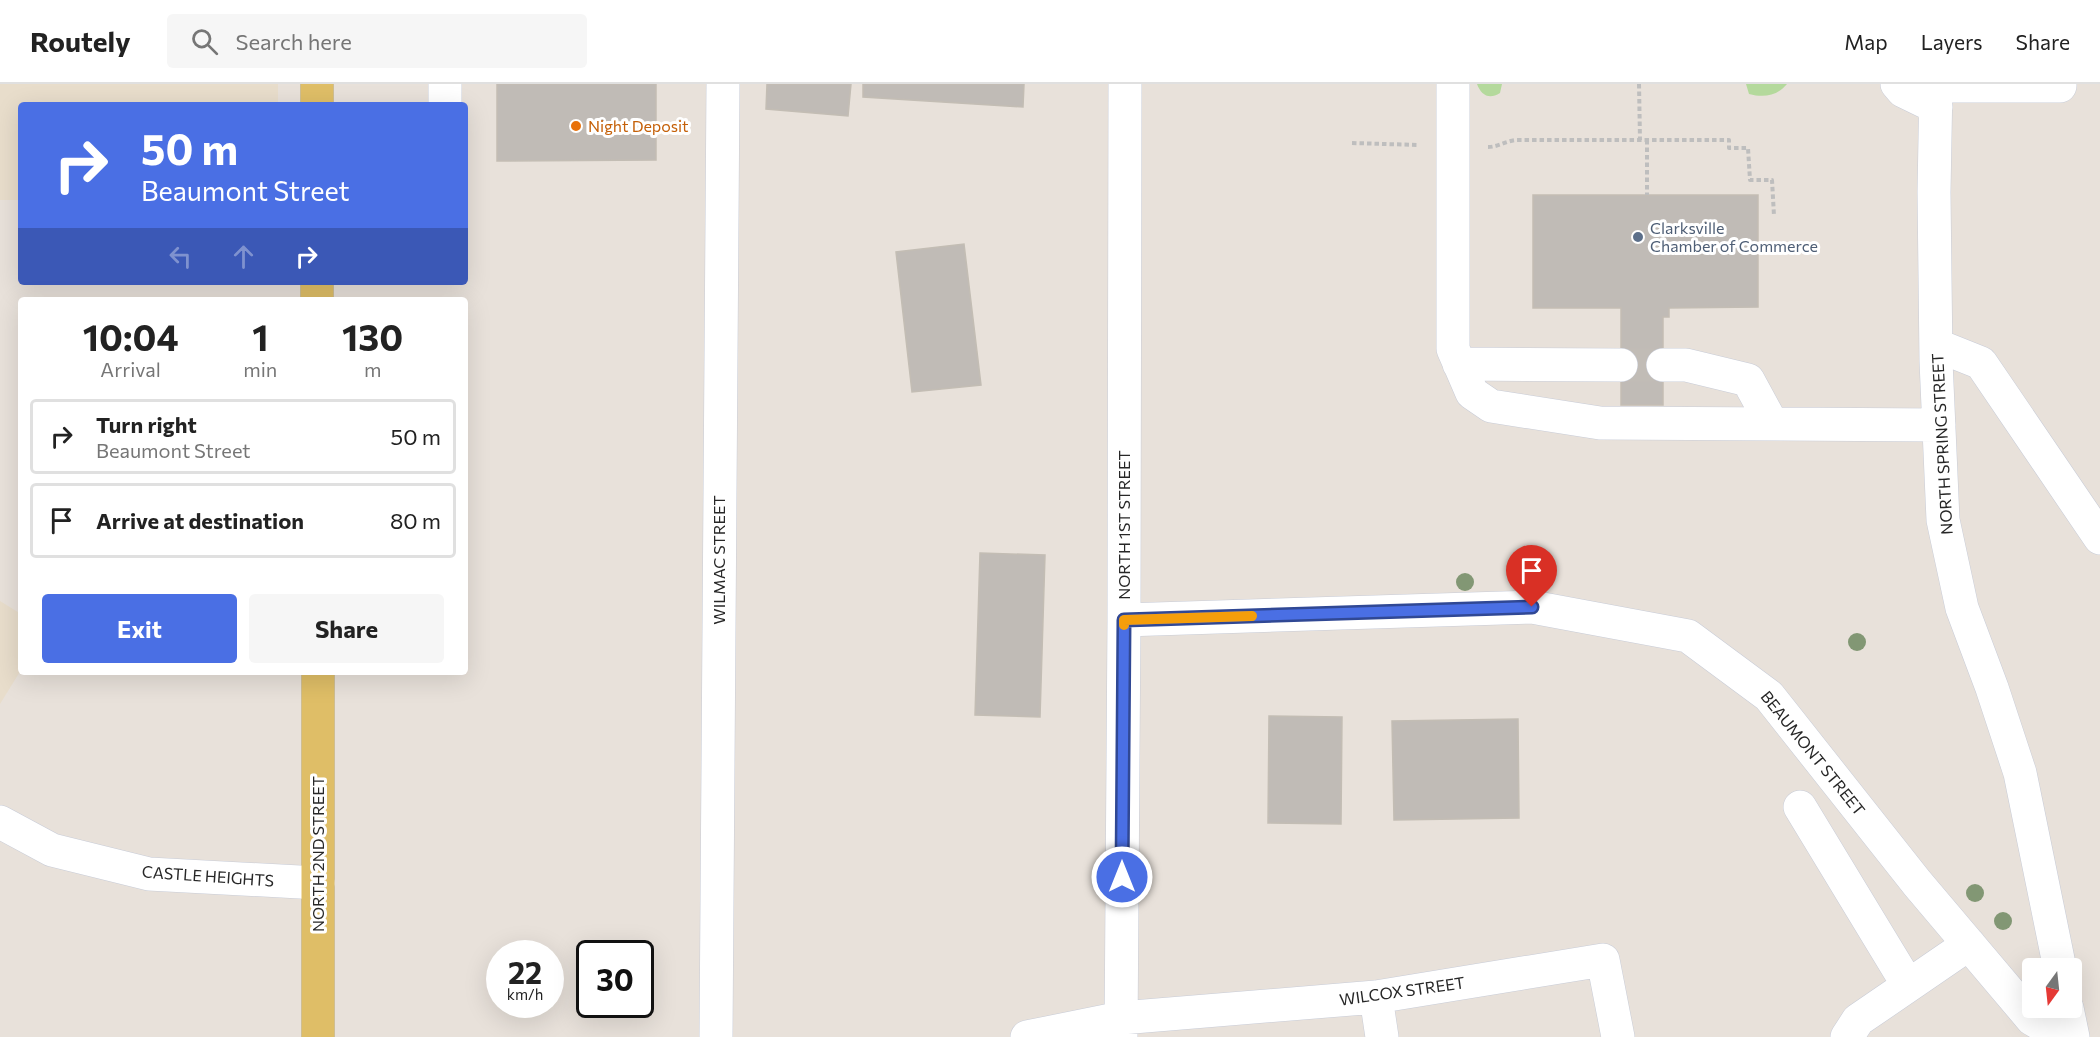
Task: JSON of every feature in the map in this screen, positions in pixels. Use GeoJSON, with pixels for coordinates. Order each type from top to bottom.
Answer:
{"type":"FeatureCollection","features":[{"type":"Feature","properties":{"kind":"main road"},"geometry":{"type":"LineString","coordinates":[[317,84],[317,102]]}},
{"type":"Feature","properties":{"kind":"main road","name":"NORTH 2ND STREET"},"geometry":{"type":"LineString","coordinates":[[318,675],[318,1037]]}},
{"type":"Feature","properties":{"kind":"street"},"geometry":{"type":"LineString","coordinates":[[445,84],[445,102]]}},
{"type":"Feature","properties":{"kind":"street","name":"WILMAC STREET"},"geometry":{"type":"LineString","coordinates":[[716,1037],[723,84]]}},
{"type":"Feature","properties":{"kind":"street","name":"NORTH 1ST STREET"},"geometry":{"type":"LineString","coordinates":[[1121,1028],[1125,84]]}},
{"type":"Feature","properties":{"kind":"street"},"geometry":{"type":"LineString","coordinates":[[1453,84],[1453,349],[1472,393],[1491,406],[1600,423],[1939,425]]}},
{"type":"Feature","properties":{"kind":"street"},"geometry":{"type":"LineString","coordinates":[[1897,84],[1903,91],[1936,92],[2060,86],[2060,84]]}},
{"type":"Feature","properties":{"kind":"street","name":"NORTH SPRING STREET"},"geometry":{"type":"LineString","coordinates":[[1936,92],[1934,201],[1936,345],[1943,520],[1962,608],[2020,773],[2058,958]]}},
{"type":"Feature","properties":{"kind":"street"},"geometry":{"type":"LineString","coordinates":[[1936,345],[1981,363],[2100,538]]}},
{"type":"Feature","properties":{"kind":"street"},"geometry":{"type":"LineString","coordinates":[[1459,364],[1621,365]]}},
{"type":"Feature","properties":{"kind":"street"},"geometry":{"type":"LineString","coordinates":[[1663,365],[1686,365],[1748,380],[1772,424]]}},
{"type":"Feature","properties":{"kind":"street","name":"BEAUMONT STREET"},"geometry":{"type":"LineString","coordinates":[[1124,620],[1532,607],[1688,636],[1769,696],[1917,883],[2032,1019],[2062,1037]]}},
{"type":"Feature","properties":{"kind":"street"},"geometry":{"type":"LineString","coordinates":[[1800,807],[1908,985]]}},
{"type":"Feature","properties":{"kind":"street","name":"CASTLE HEIGHTS"},"geometry":{"type":"LineString","coordinates":[[0,822],[52,850],[149,874],[318,882]]}},
{"type":"Feature","properties":{"kind":"street"},"geometry":{"type":"LineString","coordinates":[[1847,1037],[1858,1020],[1969,944]]}},
{"type":"Feature","properties":{"kind":"street","name":"WILCOX STREET"},"geometry":{"type":"LineString","coordinates":[[1028,1037],[1376,998],[1603,960],[1618,1037]]}},
{"type":"Feature","properties":{"kind":"street"},"geometry":{"type":"LineString","coordinates":[[1376,998],[1382,1037]]}},
{"type":"Feature","properties":{"kind":"street"},"geometry":{"type":"LineString","coordinates":[[2069,1018],[2073,1037]]}},
{"type":"Feature","properties":{"kind":"path"},"geometry":{"type":"LineString","coordinates":[[1639,84],[1640,140]]}},
{"type":"Feature","properties":{"kind":"path"},"geometry":{"type":"LineString","coordinates":[[1353,143],[1496,147],[1506,141],[1516,140],[1729,140],[1729,148],[1748,148],[1750,180],[1772,180],[1774,216]]}},
{"type":"Feature","properties":{"kind":"path"},"geometry":{"type":"LineString","coordinates":[[1647,140],[1647,195]]}},
{"type":"Feature","properties":{"kind":"shaded area"},"geometry":{"type":"Polygon","coordinates":[[[0,84],[278,84],[278,102],[18,102],[18,200],[0,200],[0,84]]]}},
{"type":"Feature","properties":{"kind":"shaded area"},"geometry":{"type":"Polygon","coordinates":[[[0,601],[18,612],[18,675],[0,704],[0,601]]]}},
{"type":"Feature","properties":{"kind":"green space"},"geometry":{"type":"Polygon","coordinates":[[[1477,84],[1502,84],[1500,93],[1489,96],[1483,94],[1477,84]]]}},
{"type":"Feature","properties":{"kind":"green space"},"geometry":{"type":"Polygon","coordinates":[[[1746,84],[1787,84],[1775,93],[1760,96],[1749,94],[1746,84]]]}},
{"type":"Feature","properties":{"kind":"building","name":"Night Deposit"},"geometry":{"type":"Polygon","coordinates":[[[497,84],[656,84],[656,160],[497,161],[497,84]]]}},
{"type":"Feature","properties":{"kind":"building"},"geometry":{"type":"Polygon","coordinates":[[[767,84],[851,84],[848,116],[766,109],[767,84]]]}},
{"type":"Feature","properties":{"kind":"building"},"geometry":{"type":"Polygon","coordinates":[[[863,84],[1024,84],[1023,107],[863,97],[863,84]]]}},
{"type":"Feature","properties":{"kind":"building"},"geometry":{"type":"Polygon","coordinates":[[[1533,195],[1758,195],[1758,307],[1669,308],[1669,317],[1663,317],[1663,405],[1621,405],[1621,308],[1533,308],[1533,195]]]}},
{"type":"Feature","properties":{"kind":"building"},"geometry":{"type":"Polygon","coordinates":[[[964,244],[981,385],[912,392],[896,252],[964,244]]]}},
{"type":"Feature","properties":{"kind":"building"},"geometry":{"type":"Polygon","coordinates":[[[980,553],[1045,555],[1040,717],[975,715],[980,553]]]}},
{"type":"Feature","properties":{"kind":"building"},"geometry":{"type":"Polygon","coordinates":[[[1269,716],[1342,717],[1341,824],[1268,823],[1269,716]]]}},
{"type":"Feature","properties":{"kind":"building"},"geometry":{"type":"Polygon","coordinates":[[[1518,719],[1519,818],[1394,820],[1392,721],[1518,719]]]}},
{"type":"Feature","properties":{"kind":"tunnel"},"geometry":{"type":"LineString","coordinates":[[1621,365],[1663,365]]}},
{"type":"Feature","properties":{"kind":"slow traffic"},"geometry":{"type":"LineString","coordinates":[[1124,625],[1124,620],[1252,616]]}},
{"type":"Feature","properties":{"kind":"place","name":"Night Deposit"},"geometry":{"type":"Point","coordinates":[576,126]}},
{"type":"Feature","properties":{"kind":"place","name":"Clarksville Chamber of Commerce"},"geometry":{"type":"Point","coordinates":[1638,237]}},
{"type":"Feature","properties":{"kind":"route"},"geometry":{"type":"LineString","coordinates":[[1122,877],[1124,620],[1532,607]]}}]}
